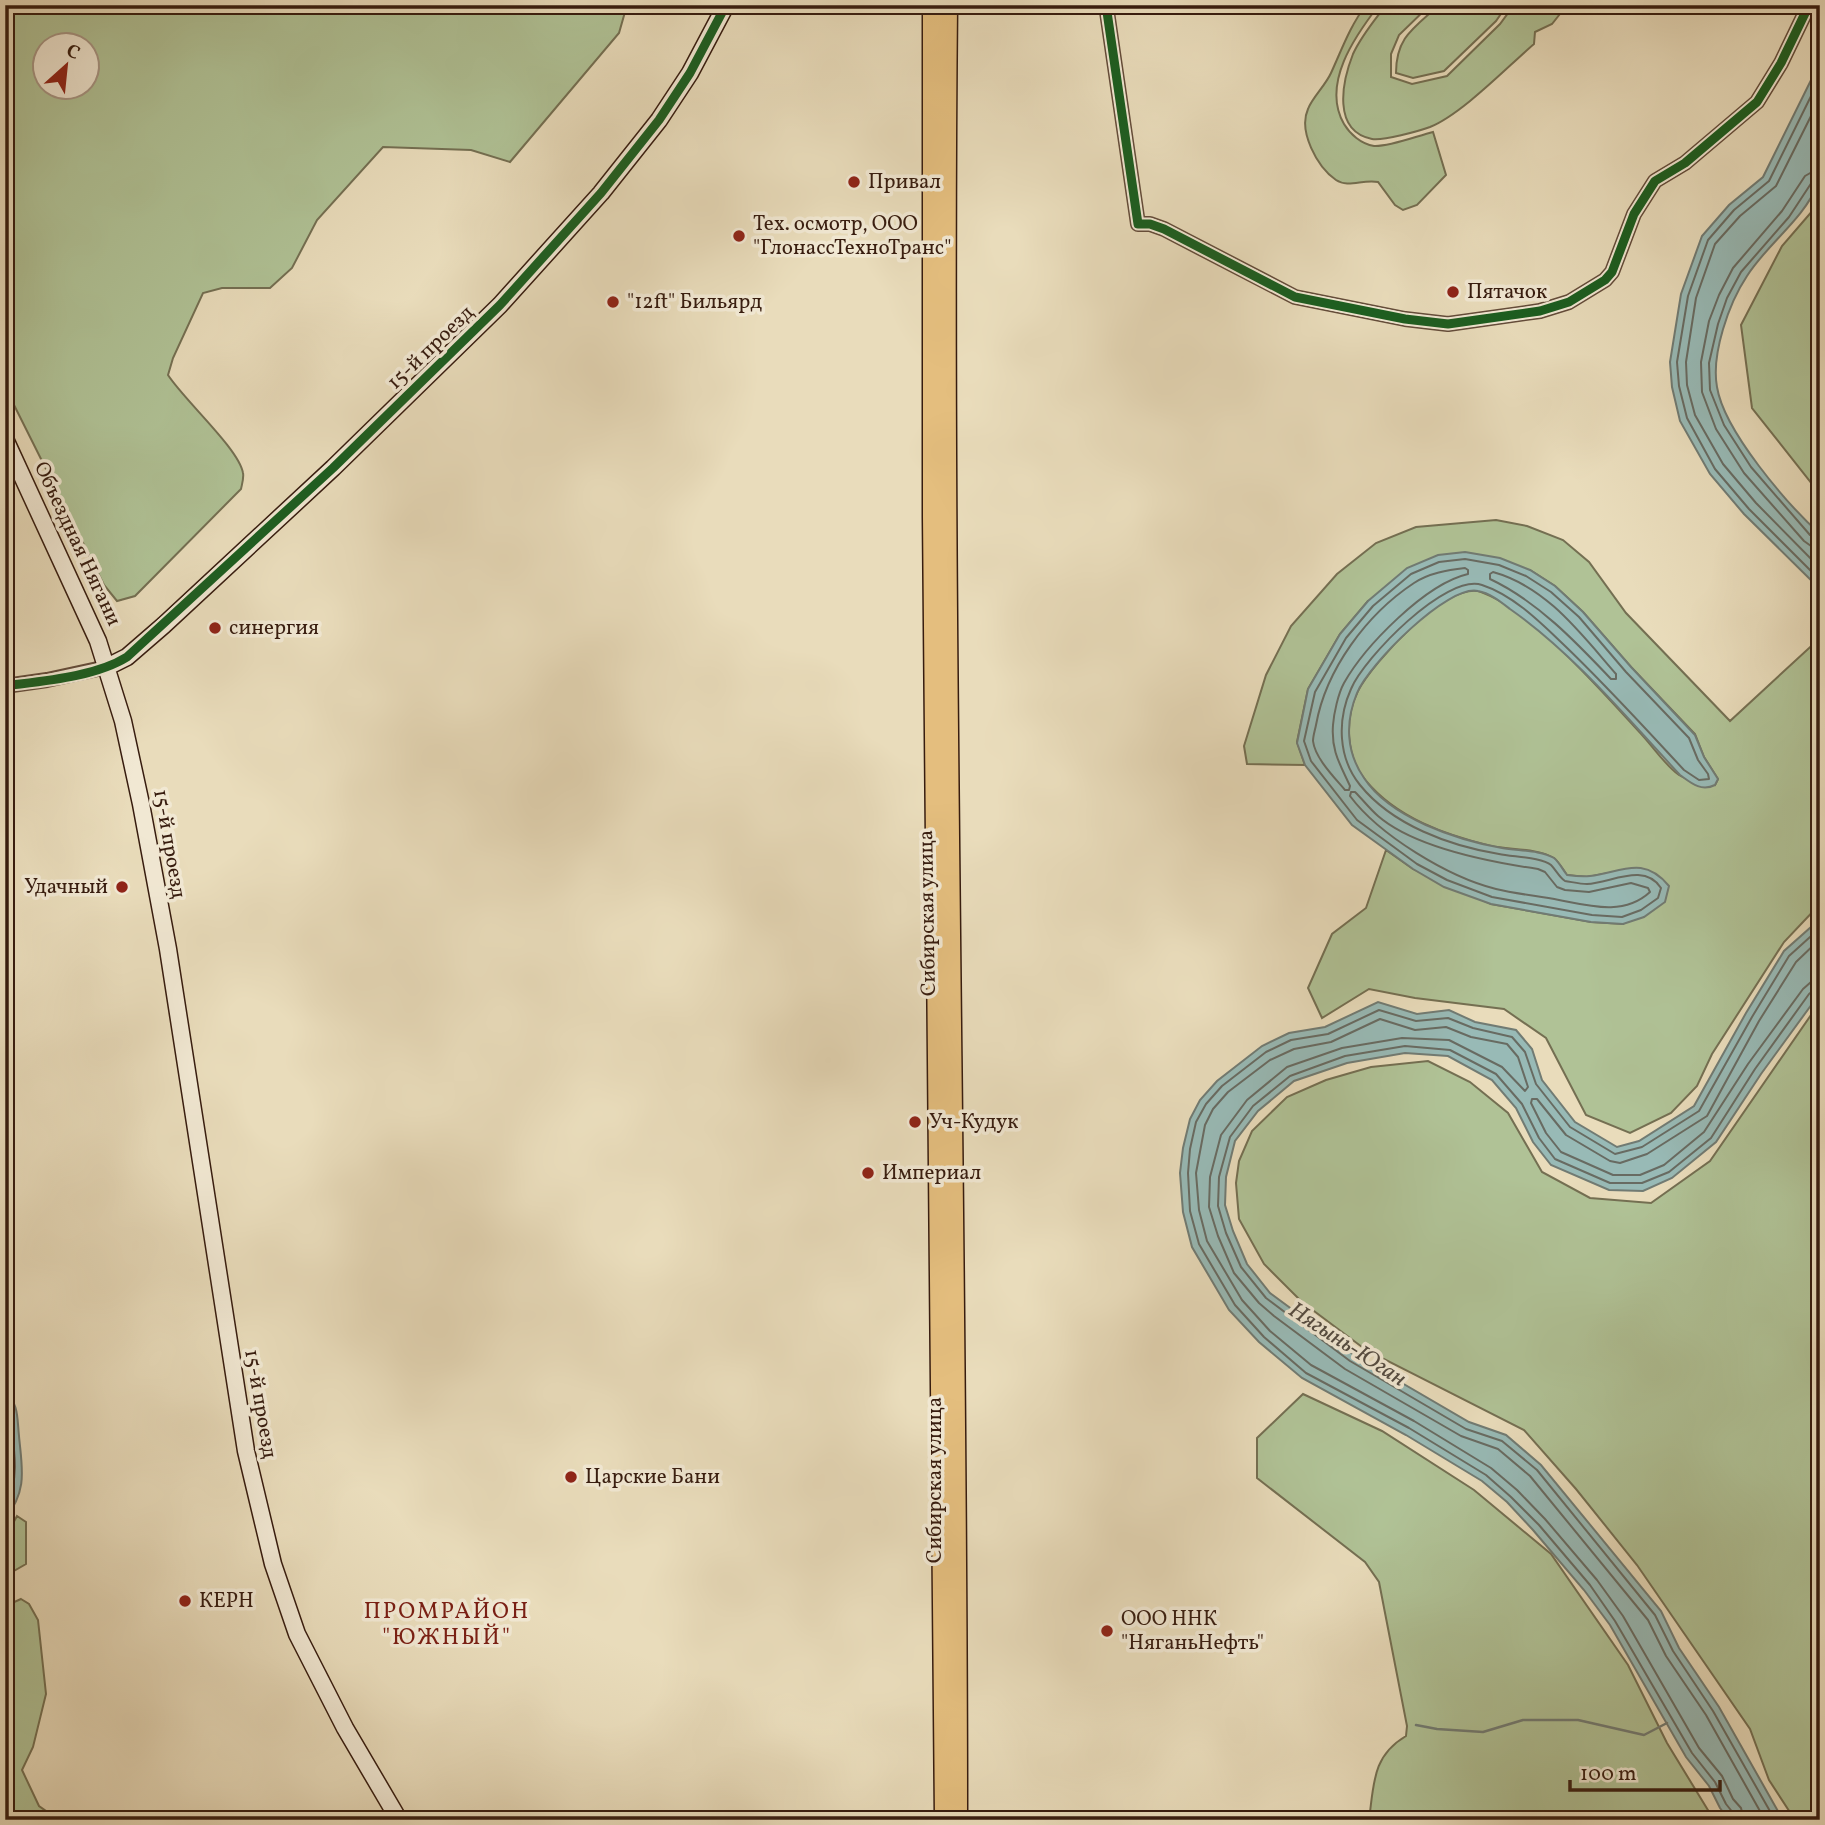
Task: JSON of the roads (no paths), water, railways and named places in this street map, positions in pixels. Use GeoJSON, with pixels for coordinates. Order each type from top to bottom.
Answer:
{"type":"FeatureCollection","features":[{"type":"Feature","properties":{"kind":"main road","name":"15-й проезд"},"geometry":{"type":"LineString","coordinates":[[399,1820],[345,1728],[297,1634],[284,1600],[261,1517],[246,1451],[164,932],[131,756],[107,667],[127,657],[164,625],[333,468],[500,305],[601,193],[659,120],[694,65],[726,5]]}},
{"type":"Feature","properties":{"kind":"main road","name":"Сибирская улица"},"geometry":{"type":"LineString","coordinates":[[932,5],[940,517],[949,1486],[958,1820]]}},
{"type":"Feature","properties":{"kind":"main road","name":"Сибирская улица"},"geometry":{"type":"LineString","coordinates":[[940,517],[948,5]]}},
{"type":"Feature","properties":{"kind":"main road","name":"Объездная Нягани"},"geometry":{"type":"LineString","coordinates":[[5,439],[73,583],[107,667]]}},
{"type":"Feature","properties":{"kind":"main road","name":"Сибирская улица"},"geometry":{"type":"LineString","coordinates":[[944,1820],[949,1486]]}},
{"type":"Feature","properties":{"kind":"street"},"geometry":{"type":"LineString","coordinates":[[1106,5],[1138,224],[1150,223],[1164,229],[1295,297],[1405,319],[1448,324],[1540,311],[1569,302],[1605,280],[1617,263],[1634,214],[1649,188],[1685,163],[1757,102],[1781,63],[1810,5]]}},
{"type":"Feature","properties":{"kind":"street"},"geometry":{"type":"LineString","coordinates":[[5,686],[107,667]]}},
{"type":"Feature","properties":{"kind":"water"},"geometry":{"type":"Polygon","coordinates":[[[1820,62],[1819,180],[1804,209],[1755,264],[1740,287],[1723,329],[1716,374],[1722,405],[1744,445],[1791,505],[1820,534],[1820,589],[1744,514],[1710,474],[1680,421],[1672,387],[1670,362],[1681,294],[1702,236],[1729,205],[1763,177],[1820,62]]]}},
{"type":"Feature","properties":{"kind":"water"},"geometry":{"type":"Polygon","coordinates":[[[1465,552],[1500,558],[1530,570],[1555,586],[1583,612],[1695,735],[1704,757],[1718,779],[1715,785],[1705,788],[1696,786],[1680,775],[1578,666],[1534,627],[1499,601],[1478,591],[1465,592],[1429,613],[1392,647],[1364,680],[1353,704],[1349,726],[1351,747],[1358,768],[1390,805],[1445,833],[1484,844],[1548,855],[1556,860],[1567,875],[1590,876],[1632,868],[1650,871],[1669,886],[1665,902],[1644,917],[1623,924],[1591,922],[1491,904],[1444,887],[1413,869],[1352,825],[1305,765],[1297,743],[1308,689],[1340,634],[1368,601],[1407,568],[1438,555],[1465,552]]]}},
{"type":"Feature","properties":{"kind":"water"},"geometry":{"type":"Polygon","coordinates":[[[1820,919],[1820,993],[1716,1142],[1672,1178],[1643,1191],[1609,1190],[1551,1165],[1533,1142],[1516,1108],[1492,1080],[1448,1056],[1405,1053],[1347,1063],[1294,1081],[1258,1111],[1235,1141],[1226,1177],[1225,1205],[1233,1231],[1247,1264],[1270,1293],[1354,1355],[1469,1422],[1506,1435],[1541,1465],[1661,1611],[1679,1648],[1719,1707],[1783,1820],[1729,1820],[1709,1786],[1686,1757],[1610,1625],[1584,1590],[1507,1502],[1482,1481],[1406,1435],[1302,1378],[1259,1342],[1229,1310],[1192,1247],[1183,1212],[1180,1173],[1190,1119],[1200,1100],[1217,1081],[1262,1046],[1289,1033],[1325,1027],[1378,1002],[1417,1014],[1449,1010],[1475,1022],[1516,1030],[1532,1049],[1542,1080],[1575,1122],[1617,1147],[1639,1141],[1694,1106],[1784,951],[1820,919]]]}},
{"type":"Feature","properties":{"kind":"water"},"geometry":{"type":"Polygon","coordinates":[[[5,1391],[13,1401],[16,1412],[22,1479],[17,1498],[5,1519],[5,1391]]]}},
{"type":"Feature","properties":{"kind":"waterway"},"geometry":{"type":"LineString","coordinates":[[1416,1725],[1483,1732],[1523,1720],[1578,1720],[1644,1735],[1667,1723]]}},
{"type":"Feature","properties":{"kind":"place","name":"Привал"},"geometry":{"type":"Point","coordinates":[854,182]}},
{"type":"Feature","properties":{"kind":"place","name":"Тех. осмотр, ООО \"ГлонассТехноТранс\""},"geometry":{"type":"Point","coordinates":[739,236]}},
{"type":"Feature","properties":{"kind":"place","name":"Пятачок"},"geometry":{"type":"Point","coordinates":[1453,292]}},
{"type":"Feature","properties":{"kind":"place","name":"\"12ft\" Бильярд"},"geometry":{"type":"Point","coordinates":[613,302]}},
{"type":"Feature","properties":{"kind":"place","name":"синергия"},"geometry":{"type":"Point","coordinates":[215,628]}},
{"type":"Feature","properties":{"kind":"place","name":"Удачный"},"geometry":{"type":"Point","coordinates":[122,887]}},
{"type":"Feature","properties":{"kind":"place","name":"Уч-Кудук"},"geometry":{"type":"Point","coordinates":[915,1122]}},
{"type":"Feature","properties":{"kind":"place","name":"Империал"},"geometry":{"type":"Point","coordinates":[868,1173]}},
{"type":"Feature","properties":{"kind":"place","name":"Царские Бани"},"geometry":{"type":"Point","coordinates":[571,1477]}},
{"type":"Feature","properties":{"kind":"place","name":"КЕРН"},"geometry":{"type":"Point","coordinates":[185,1601]}},
{"type":"Feature","properties":{"kind":"place","name":"ООО ННК \"НяганьНефть\""},"geometry":{"type":"Point","coordinates":[1107,1631]}},
{"type":"Feature","properties":{"kind":"district","name":"ПРОМРАЙОН \"ЮЖНЫЙ\""},"geometry":{"type":"Point","coordinates":[447,1625]}},
{"type":"Feature","properties":{"kind":"water label","name":"Нягынь-Юган"},"geometry":{"type":"Point","coordinates":[1347,1345]}}]}
